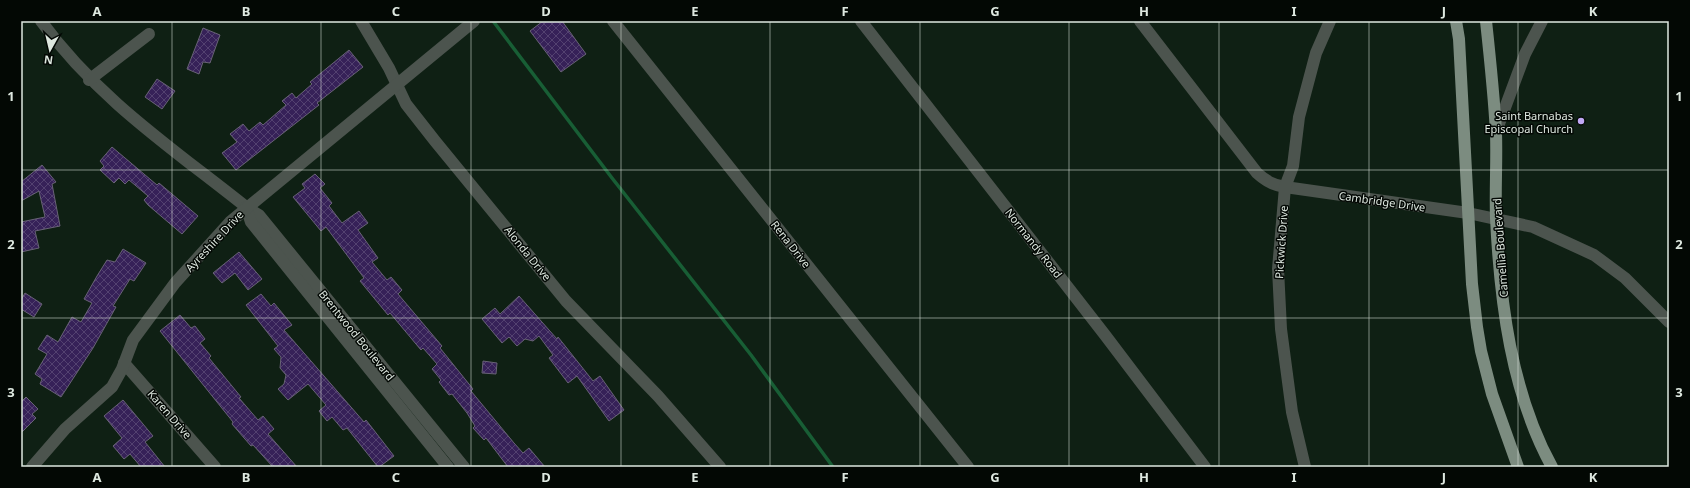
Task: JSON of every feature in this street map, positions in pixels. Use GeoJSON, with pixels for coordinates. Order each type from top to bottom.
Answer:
{"type":"FeatureCollection","features":[{"type":"Feature","properties":{"kind":"main road"},"geometry":{"type":"LineString","coordinates":[[1456,21],[1459,39],[1472,284],[1481,351],[1492,394],[1518,467]]}},
{"type":"Feature","properties":{"kind":"main road","name":"Camellia Boulevard"},"geometry":{"type":"LineString","coordinates":[[1486,21],[1496,132],[1496,218],[1503,301],[1514,364],[1527,408],[1552,467]]}},
{"type":"Feature","properties":{"kind":"street","name":"Brentwood Boulevard"},"geometry":{"type":"LineString","coordinates":[[41,21],[89,80],[121,110],[246,207],[259,215],[464,467]]}},
{"type":"Feature","properties":{"kind":"street","name":"Alonda Drive"},"geometry":{"type":"LineString","coordinates":[[361,21],[396,83],[406,104],[566,301],[658,396],[720,467]]}},
{"type":"Feature","properties":{"kind":"street","name":"Ayreshire Drive"},"geometry":{"type":"LineString","coordinates":[[32,467],[65,429],[112,387],[118,378],[133,340],[175,283],[230,222],[246,207],[473,21]]}},
{"type":"Feature","properties":{"kind":"street","name":"Rena Drive"},"geometry":{"type":"LineString","coordinates":[[613,21],[968,467]]}},
{"type":"Feature","properties":{"kind":"street","name":"Normandy Road"},"geometry":{"type":"LineString","coordinates":[[861,21],[1105,334],[1205,467]]}},
{"type":"Feature","properties":{"kind":"street","name":"Cambridge Drive"},"geometry":{"type":"LineString","coordinates":[[1140,21],[1257,173],[1273,185],[1285,188],[1468,213],[1533,227],[1594,256],[1625,278],[1669,322]]}},
{"type":"Feature","properties":{"kind":"street","name":"Pickwick Drive"},"geometry":{"type":"LineString","coordinates":[[1305,467],[1292,412],[1281,329],[1278,269],[1285,188],[1293,166],[1299,118],[1316,53],[1330,21]]}},
{"type":"Feature","properties":{"kind":"street"},"geometry":{"type":"LineString","coordinates":[[1496,132],[1525,54],[1542,21]]}},
{"type":"Feature","properties":{"kind":"street"},"geometry":{"type":"LineString","coordinates":[[89,80],[149,34]]}},
{"type":"Feature","properties":{"kind":"street","name":"Brentwood Boulevard"},"geometry":{"type":"LineString","coordinates":[[246,207],[250,222],[448,467]]}},
{"type":"Feature","properties":{"kind":"street","name":"Karen Drive"},"geometry":{"type":"LineString","coordinates":[[124,363],[215,467]]}},
{"type":"Feature","properties":{"kind":"building"},"geometry":{"type":"Polygon","coordinates":[[[543,21],[562,21],[586,54],[561,72],[530,31],[543,21]]]}},
{"type":"Feature","properties":{"kind":"building"},"geometry":{"type":"Polygon","coordinates":[[[203,28],[220,35],[210,63],[203,62],[199,74],[187,69],[203,28]]]}},
{"type":"Feature","properties":{"kind":"building"},"geometry":{"type":"Polygon","coordinates":[[[349,50],[363,67],[317,103],[319,105],[236,170],[222,153],[237,142],[230,134],[243,124],[249,131],[260,122],[263,125],[286,105],[282,101],[292,93],[296,98],[312,84],[310,82],[349,50]]]}},
{"type":"Feature","properties":{"kind":"building"},"geometry":{"type":"Polygon","coordinates":[[[157,79],[175,91],[162,109],[145,97],[157,79]]]}},
{"type":"Feature","properties":{"kind":"building"},"geometry":{"type":"Polygon","coordinates":[[[112,147],[157,185],[159,183],[198,216],[182,234],[148,205],[144,200],[148,196],[129,180],[125,184],[119,178],[114,183],[100,170],[104,166],[100,161],[112,147]]]}},
{"type":"Feature","properties":{"kind":"building"},"geometry":{"type":"Polygon","coordinates":[[[42,165],[56,182],[52,184],[60,226],[35,231],[39,248],[21,252],[21,222],[45,217],[39,191],[21,201],[21,182],[42,165]]]}},
{"type":"Feature","properties":{"kind":"building"},"geometry":{"type":"Polygon","coordinates":[[[315,174],[325,184],[320,188],[332,203],[329,206],[342,223],[359,211],[368,223],[358,230],[378,258],[372,262],[387,280],[391,277],[402,290],[398,294],[442,346],[440,348],[473,389],[471,391],[514,443],[523,453],[529,448],[545,467],[508,467],[486,438],[484,440],[473,428],[475,426],[467,413],[452,394],[449,395],[439,382],[441,380],[432,369],[437,364],[423,348],[421,350],[390,313],[388,315],[360,281],[364,278],[326,227],[321,231],[293,197],[305,188],[302,184],[315,174]]]}},
{"type":"Feature","properties":{"kind":"building"},"geometry":{"type":"Polygon","coordinates":[[[123,249],[146,263],[134,281],[130,279],[113,306],[116,307],[93,348],[61,397],[40,384],[42,379],[35,374],[47,354],[38,349],[47,335],[58,342],[72,317],[81,322],[92,303],[84,299],[97,276],[107,260],[115,262],[123,249]]]}},
{"type":"Feature","properties":{"kind":"building"},"geometry":{"type":"Polygon","coordinates":[[[239,252],[262,279],[248,290],[235,273],[222,283],[213,273],[239,252]]]}},
{"type":"Feature","properties":{"kind":"building"},"geometry":{"type":"Polygon","coordinates":[[[25,293],[42,304],[34,317],[21,309],[21,300],[25,293]]]}},
{"type":"Feature","properties":{"kind":"building"},"geometry":{"type":"Polygon","coordinates":[[[261,294],[271,306],[274,303],[292,325],[284,330],[364,422],[366,420],[394,456],[378,467],[347,428],[343,430],[332,417],[327,421],[319,411],[326,405],[308,384],[288,400],[278,389],[284,384],[286,375],[280,368],[281,357],[274,349],[278,346],[246,305],[261,294]]]}},
{"type":"Feature","properties":{"kind":"building"},"geometry":{"type":"Polygon","coordinates":[[[519,296],[557,339],[558,337],[593,381],[600,376],[624,410],[609,421],[577,376],[568,383],[549,358],[553,355],[539,336],[533,341],[525,339],[517,346],[509,337],[502,343],[482,319],[495,308],[500,314],[519,296]]]}},
{"type":"Feature","properties":{"kind":"building"},"geometry":{"type":"Polygon","coordinates":[[[180,315],[191,328],[195,326],[205,339],[200,343],[211,356],[209,358],[241,397],[239,398],[258,420],[263,416],[274,429],[268,434],[297,467],[273,467],[253,445],[251,446],[232,424],[233,422],[160,331],[180,315]]]}},
{"type":"Feature","properties":{"kind":"building"},"geometry":{"type":"Polygon","coordinates":[[[483,361],[497,363],[496,374],[482,373],[483,361]]]}},
{"type":"Feature","properties":{"kind":"building"},"geometry":{"type":"Polygon","coordinates":[[[26,397],[38,409],[32,414],[36,418],[21,433],[21,402],[26,397]]]}},
{"type":"Feature","properties":{"kind":"building"},"geometry":{"type":"Polygon","coordinates":[[[123,400],[153,436],[145,442],[165,467],[141,467],[130,454],[124,459],[113,446],[122,438],[104,416],[123,400]]]}},
{"type":"Feature","properties":{"kind":"waterway"},"geometry":{"type":"LineString","coordinates":[[493,21],[612,178],[751,355],[833,467]]}},
{"type":"Feature","properties":{"kind":"place","name":"Saint Barnabas Episcopal Church"},"geometry":{"type":"Point","coordinates":[1581,121]}}]}
